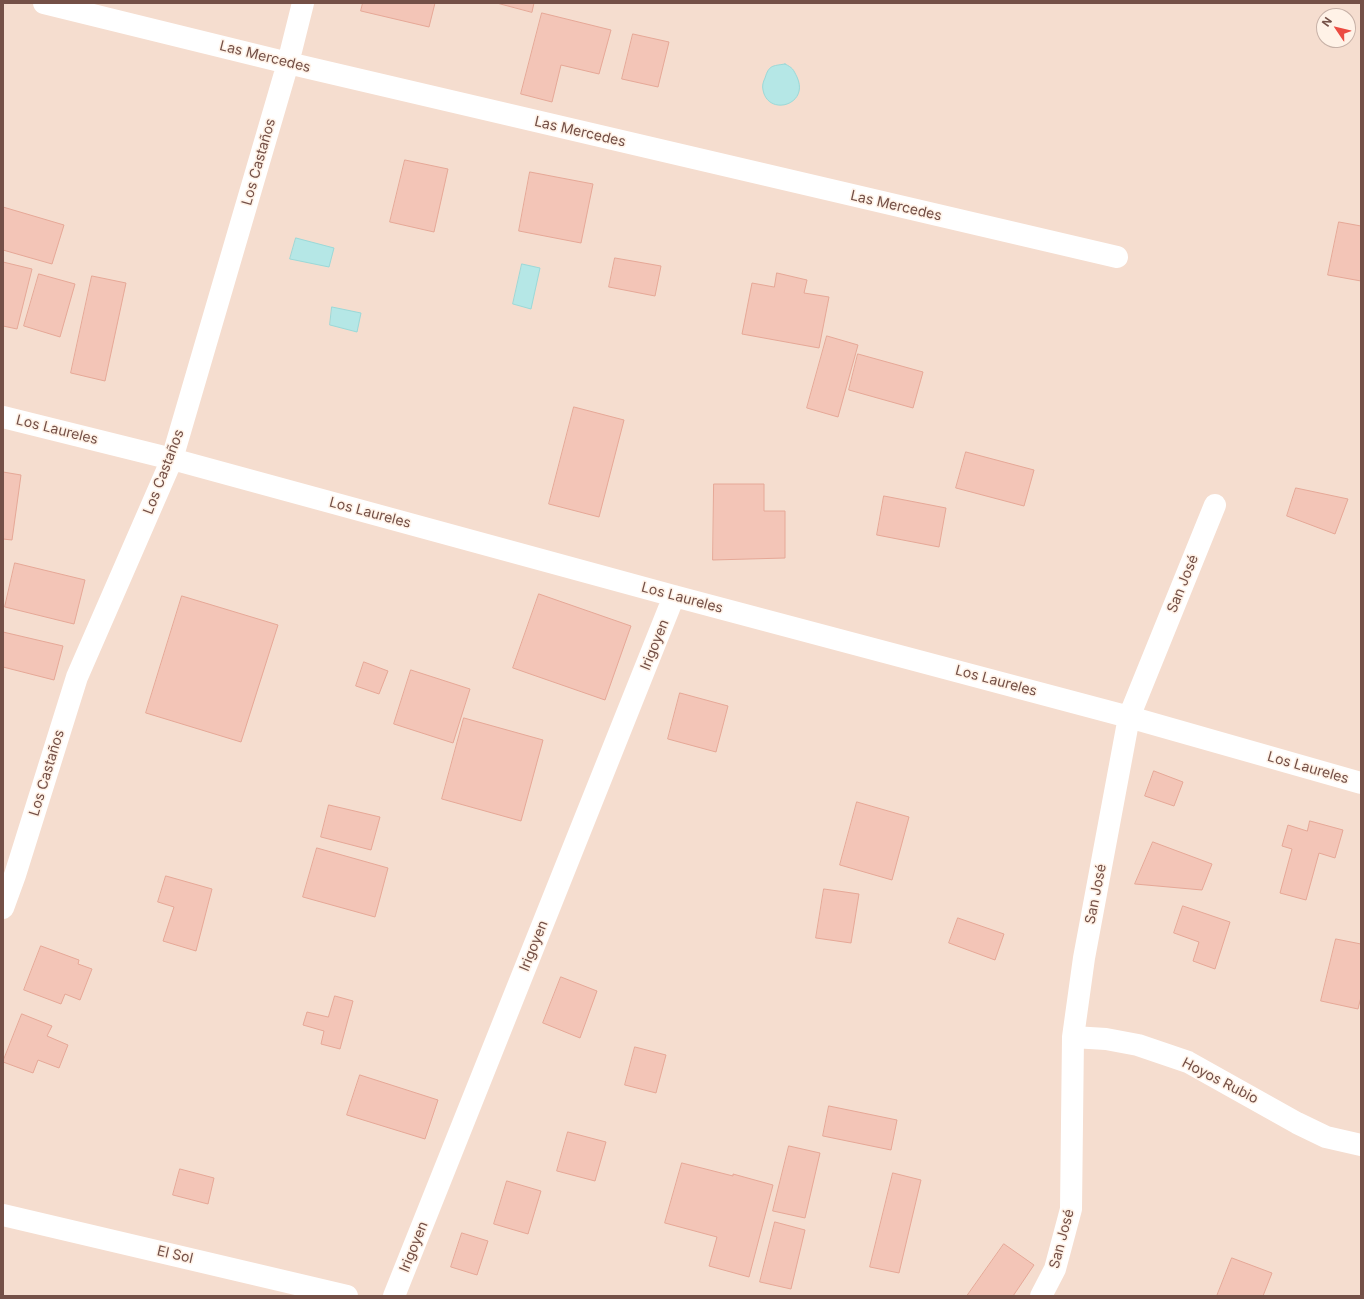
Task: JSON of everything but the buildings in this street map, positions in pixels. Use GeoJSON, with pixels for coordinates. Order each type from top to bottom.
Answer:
{"type":"FeatureCollection","features":[{"type":"Feature","properties":{"kind":"street","name":"Las Mercedes"},"geometry":{"type":"LineString","coordinates":[[44,3],[288,63],[1117,257]]}},
{"type":"Feature","properties":{"kind":"street","name":"Los Castaños"},"geometry":{"type":"LineString","coordinates":[[3,908],[77,677],[172,459],[288,63],[303,3]]}},
{"type":"Feature","properties":{"kind":"street","name":"Los Laureles"},"geometry":{"type":"LineString","coordinates":[[3,417],[172,459],[674,596],[1129,716],[1361,783]]}},
{"type":"Feature","properties":{"kind":"street","name":"San José"},"geometry":{"type":"LineString","coordinates":[[1041,1296],[1055,1268],[1071,1209],[1073,1037],[1084,958],[1129,716],[1215,505]]}},
{"type":"Feature","properties":{"kind":"street","name":"Irigoyen"},"geometry":{"type":"LineString","coordinates":[[394,1296],[674,596]]}},
{"type":"Feature","properties":{"kind":"street","name":"Hoyos Rubio"},"geometry":{"type":"LineString","coordinates":[[1073,1037],[1106,1039],[1138,1046],[1188,1062],[1297,1123],[1326,1137],[1361,1145]]}},
{"type":"Feature","properties":{"kind":"street","name":"El Sol"},"geometry":{"type":"LineString","coordinates":[[3,1215],[347,1296]]}},
{"type":"Feature","properties":{"kind":"shaded area"},"geometry":{"type":"Polygon","coordinates":[[[3,3],[1361,3],[1361,1296],[3,1296],[3,3]]]}},
{"type":"Feature","properties":{"kind":"water"},"geometry":{"type":"Polygon","coordinates":[[[785,64],[794,70],[797,77],[799,87],[798,95],[793,101],[787,104],[779,105],[772,103],[766,98],[763,86],[766,74],[770,68],[785,64]]]}},
{"type":"Feature","properties":{"kind":"water"},"geometry":{"type":"Polygon","coordinates":[[[296,238],[334,248],[329,267],[290,259],[296,238]]]}},
{"type":"Feature","properties":{"kind":"water"},"geometry":{"type":"Polygon","coordinates":[[[522,264],[540,268],[531,309],[513,304],[522,264]]]}},
{"type":"Feature","properties":{"kind":"water"},"geometry":{"type":"Polygon","coordinates":[[[332,307],[361,313],[357,332],[330,325],[332,307]]]}}]}
